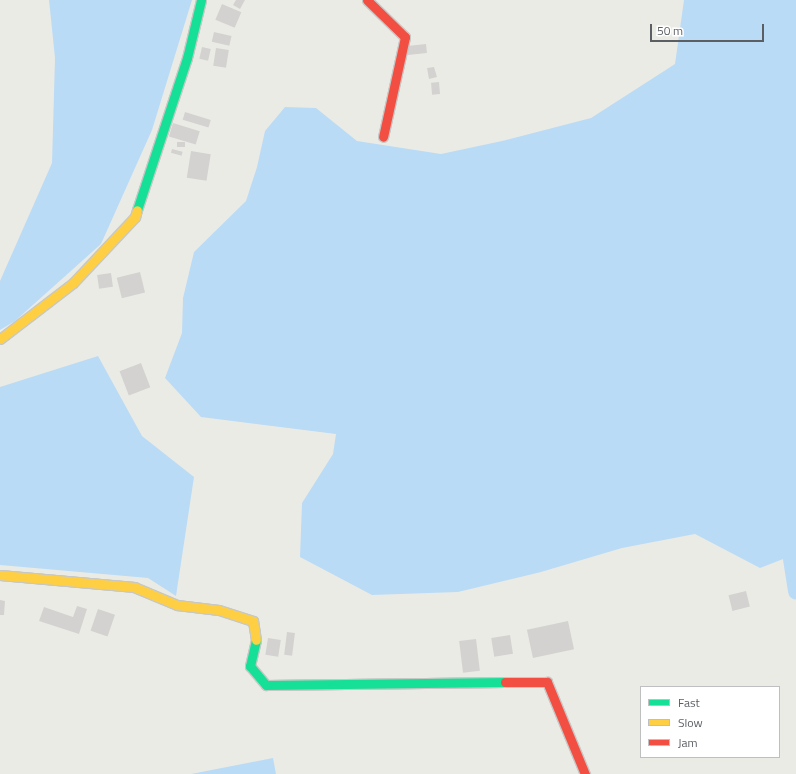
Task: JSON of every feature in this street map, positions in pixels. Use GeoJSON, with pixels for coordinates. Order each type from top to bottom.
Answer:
{"type":"FeatureCollection","features":[{"type":"Feature","properties":{"kind":"street"},"geometry":{"type":"LineString","coordinates":[[0,339],[73,283],[135,217],[187,58],[201,0]]}},
{"type":"Feature","properties":{"kind":"street"},"geometry":{"type":"LineString","coordinates":[[368,0],[406,37],[383,137]]}},
{"type":"Feature","properties":{"kind":"street"},"geometry":{"type":"LineString","coordinates":[[0,575],[44,577],[134,587],[177,605],[219,610],[253,621],[256,639],[250,666],[266,685],[425,680],[547,682],[585,774]]}},
{"type":"Feature","properties":{"kind":"water"},"geometry":{"type":"Polygon","coordinates":[[[49,0],[192,0],[152,130],[101,244],[15,321],[0,330],[0,281],[52,163],[55,58],[49,0]]]}},
{"type":"Feature","properties":{"kind":"water"},"geometry":{"type":"Polygon","coordinates":[[[684,0],[796,0],[796,554],[760,568],[695,534],[622,548],[541,572],[458,592],[372,595],[300,557],[302,503],[333,454],[336,434],[201,417],[165,378],[182,333],[183,298],[194,252],[246,201],[257,167],[265,131],[285,107],[316,108],[357,141],[441,154],[502,141],[591,118],[675,64],[684,0]]]}},
{"type":"Feature","properties":{"kind":"water"},"geometry":{"type":"Polygon","coordinates":[[[98,356],[142,436],[194,477],[176,596],[148,578],[0,565],[0,387],[98,356]]]}},
{"type":"Feature","properties":{"kind":"water"},"geometry":{"type":"Polygon","coordinates":[[[273,758],[276,774],[191,774],[273,758]]]}},
{"type":"Feature","properties":{"kind":"building"},"geometry":{"type":"Polygon","coordinates":[[[236,0],[245,0],[240,9],[233,5],[236,0]]]}},
{"type":"Feature","properties":{"kind":"building"},"geometry":{"type":"Polygon","coordinates":[[[222,4],[241,12],[235,28],[215,20],[222,4]]]}},
{"type":"Feature","properties":{"kind":"building"},"geometry":{"type":"Polygon","coordinates":[[[214,32],[232,36],[229,46],[212,42],[214,32]]]}},
{"type":"Feature","properties":{"kind":"building"},"geometry":{"type":"Polygon","coordinates":[[[426,44],[427,53],[408,55],[407,46],[426,44]]]}},
{"type":"Feature","properties":{"kind":"building"},"geometry":{"type":"Polygon","coordinates":[[[202,47],[211,49],[208,61],[199,59],[202,47]]]}},
{"type":"Feature","properties":{"kind":"building"},"geometry":{"type":"Polygon","coordinates":[[[216,48],[229,50],[226,68],[213,66],[216,48]]]}},
{"type":"Feature","properties":{"kind":"building"},"geometry":{"type":"Polygon","coordinates":[[[434,67],[437,77],[429,79],[427,68],[434,67]]]}},
{"type":"Feature","properties":{"kind":"building"},"geometry":{"type":"Polygon","coordinates":[[[439,82],[440,94],[432,95],[431,83],[439,82]]]}},
{"type":"Feature","properties":{"kind":"building"},"geometry":{"type":"Polygon","coordinates":[[[185,112],[211,120],[208,128],[183,120],[185,112]]]}},
{"type":"Feature","properties":{"kind":"building"},"geometry":{"type":"Polygon","coordinates":[[[173,123],[200,131],[196,145],[169,136],[173,123]]]}},
{"type":"Feature","properties":{"kind":"building"},"geometry":{"type":"Polygon","coordinates":[[[177,142],[185,142],[185,147],[177,147],[177,142]]]}},
{"type":"Feature","properties":{"kind":"building"},"geometry":{"type":"Polygon","coordinates":[[[172,149],[183,152],[182,156],[171,153],[172,149]]]}},
{"type":"Feature","properties":{"kind":"building"},"geometry":{"type":"Polygon","coordinates":[[[191,151],[211,154],[207,181],[187,178],[191,151]]]}},
{"type":"Feature","properties":{"kind":"building"},"geometry":{"type":"Polygon","coordinates":[[[140,272],[145,292],[122,298],[117,278],[140,272]]]}},
{"type":"Feature","properties":{"kind":"building"},"geometry":{"type":"Polygon","coordinates":[[[111,273],[113,287],[99,289],[97,275],[111,273]]]}},
{"type":"Feature","properties":{"kind":"building"},"geometry":{"type":"Polygon","coordinates":[[[141,363],[150,387],[129,396],[120,371],[141,363]]]}},
{"type":"Feature","properties":{"kind":"building"},"geometry":{"type":"Polygon","coordinates":[[[746,591],[750,607],[732,611],[729,595],[746,591]]]}},
{"type":"Feature","properties":{"kind":"building"},"geometry":{"type":"Polygon","coordinates":[[[0,600],[5,601],[4,615],[0,615],[0,600]]]}},
{"type":"Feature","properties":{"kind":"building"},"geometry":{"type":"Polygon","coordinates":[[[77,606],[87,609],[79,634],[39,621],[44,607],[73,617],[77,606]]]}},
{"type":"Feature","properties":{"kind":"building"},"geometry":{"type":"Polygon","coordinates":[[[98,609],[115,615],[108,637],[91,631],[98,609]]]}},
{"type":"Feature","properties":{"kind":"building"},"geometry":{"type":"Polygon","coordinates":[[[568,621],[574,649],[533,658],[527,630],[568,621]]]}},
{"type":"Feature","properties":{"kind":"building"},"geometry":{"type":"Polygon","coordinates":[[[287,632],[295,633],[292,656],[284,655],[287,632]]]}},
{"type":"Feature","properties":{"kind":"building"},"geometry":{"type":"Polygon","coordinates":[[[510,635],[513,654],[494,657],[491,638],[510,635]]]}},
{"type":"Feature","properties":{"kind":"building"},"geometry":{"type":"Polygon","coordinates":[[[268,638],[281,640],[278,657],[265,655],[268,638]]]}},
{"type":"Feature","properties":{"kind":"building"},"geometry":{"type":"Polygon","coordinates":[[[476,639],[480,671],[463,673],[459,641],[476,639]]]}},
{"type":"Feature","properties":{"kind":"waterway"},"geometry":{"type":"LineString","coordinates":[[790,553],[796,592]]}},
{"type":"Feature","properties":{"kind":"traffic: fast"},"geometry":{"type":"LineString","coordinates":[[137,210],[187,58],[201,0]]}},
{"type":"Feature","properties":{"kind":"traffic: fast"},"geometry":{"type":"LineString","coordinates":[[256,640],[250,666],[266,685],[505,682]]}},
{"type":"Feature","properties":{"kind":"traffic: slow"},"geometry":{"type":"LineString","coordinates":[[0,339],[73,283],[135,217],[137,210]]}},
{"type":"Feature","properties":{"kind":"traffic: slow"},"geometry":{"type":"LineString","coordinates":[[0,575],[134,587],[177,605],[219,610],[253,621],[256,640]]}},
{"type":"Feature","properties":{"kind":"traffic: jam"},"geometry":{"type":"LineString","coordinates":[[367,0],[405,37],[383,137]]}},
{"type":"Feature","properties":{"kind":"traffic: jam"},"geometry":{"type":"LineString","coordinates":[[505,682],[547,682],[585,774]]}}]}
